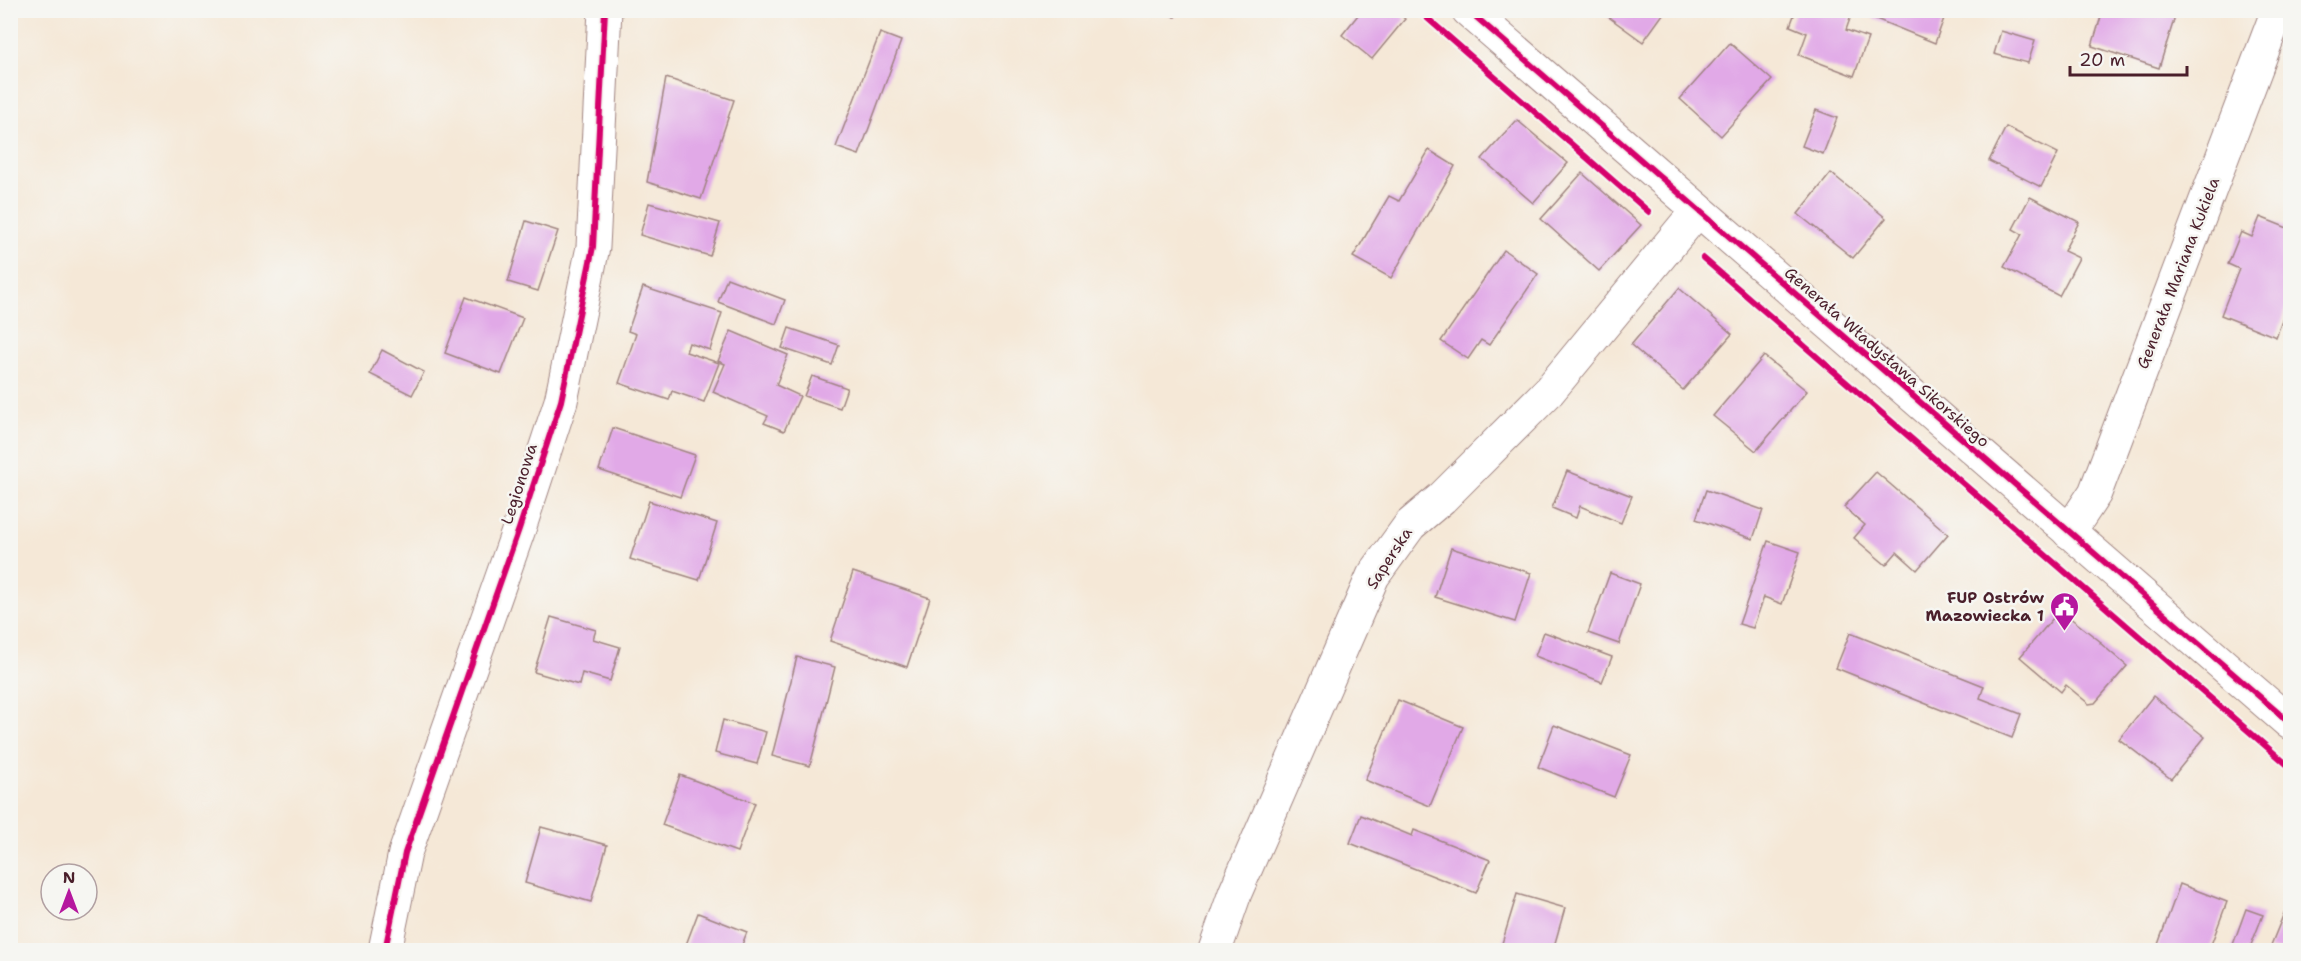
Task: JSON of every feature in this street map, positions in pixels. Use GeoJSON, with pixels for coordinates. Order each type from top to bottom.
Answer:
{"type":"FeatureCollection","features":[{"type":"Feature","properties":{"kind":"street","name":"Legionowa"},"geometry":{"type":"LineString","coordinates":[[385,951],[405,853],[519,529],[561,401],[592,247],[605,10]]}},
{"type":"Feature","properties":{"kind":"street","name":"Generała Władysława Sikorskiego"},"geometry":{"type":"LineString","coordinates":[[1468,10],[2290,723]]}},
{"type":"Feature","properties":{"kind":"street","name":"Generała Mariana Kukiela"},"geometry":{"type":"LineString","coordinates":[[2069,532],[2096,493],[2278,10]]}},
{"type":"Feature","properties":{"kind":"street","name":"Saperska"},"geometry":{"type":"LineString","coordinates":[[1215,951],[1235,893],[1373,576],[1410,525],[1442,498],[1550,391],[1697,211]]}},
{"type":"Feature","properties":{"kind":"building"},"geometry":{"type":"Polygon","coordinates":[[[1159,10],[1178,10],[1175,17],[1159,10]]]}},
{"type":"Feature","properties":{"kind":"building"},"geometry":{"type":"Polygon","coordinates":[[[1362,10],[1395,10],[1405,19],[1372,59],[1342,35],[1362,10]]]}},
{"type":"Feature","properties":{"kind":"building"},"geometry":{"type":"Polygon","coordinates":[[[1599,10],[1666,10],[1643,42],[1599,10]]]}},
{"type":"Feature","properties":{"kind":"building"},"geometry":{"type":"Polygon","coordinates":[[[1796,10],[1853,10],[1846,30],[1868,38],[1854,76],[1799,55],[1807,33],[1790,26],[1796,10]]]}},
{"type":"Feature","properties":{"kind":"building"},"geometry":{"type":"Polygon","coordinates":[[[1854,10],[1947,10],[1935,43],[1854,10]]]}},
{"type":"Feature","properties":{"kind":"building"},"geometry":{"type":"Polygon","coordinates":[[[2103,10],[2177,10],[2159,68],[2092,46],[2103,10]]]}},
{"type":"Feature","properties":{"kind":"building"},"geometry":{"type":"Polygon","coordinates":[[[2001,31],[2035,41],[2028,63],[1994,54],[2001,31]]]}},
{"type":"Feature","properties":{"kind":"building"},"geometry":{"type":"Polygon","coordinates":[[[880,33],[901,41],[859,155],[836,147],[880,33]]]}},
{"type":"Feature","properties":{"kind":"building"},"geometry":{"type":"Polygon","coordinates":[[[1730,43],[1772,80],[1721,136],[1680,99],[1730,43]]]}},
{"type":"Feature","properties":{"kind":"building"},"geometry":{"type":"Polygon","coordinates":[[[666,78],[734,100],[701,199],[647,182],[666,78]]]}},
{"type":"Feature","properties":{"kind":"building"},"geometry":{"type":"Polygon","coordinates":[[[1816,110],[1837,118],[1823,154],[1802,146],[1816,110]]]}},
{"type":"Feature","properties":{"kind":"building"},"geometry":{"type":"Polygon","coordinates":[[[1517,120],[1568,163],[1533,203],[1482,159],[1517,120]]]}},
{"type":"Feature","properties":{"kind":"building"},"geometry":{"type":"Polygon","coordinates":[[[2006,127],[2058,153],[2041,187],[1989,161],[2006,127]]]}},
{"type":"Feature","properties":{"kind":"building"},"geometry":{"type":"Polygon","coordinates":[[[1429,150],[1455,166],[1391,278],[1353,257],[1389,196],[1399,201],[1429,150]]]}},
{"type":"Feature","properties":{"kind":"building"},"geometry":{"type":"Polygon","coordinates":[[[1582,173],[1641,225],[1599,271],[1541,219],[1582,173]]]}},
{"type":"Feature","properties":{"kind":"building"},"geometry":{"type":"Polygon","coordinates":[[[1831,173],[1886,218],[1853,258],[1798,214],[1831,173]]]}},
{"type":"Feature","properties":{"kind":"building"},"geometry":{"type":"Polygon","coordinates":[[[2030,197],[2079,222],[2064,251],[2079,258],[2059,296],[2004,267],[2022,234],[2013,229],[2030,197]]]}},
{"type":"Feature","properties":{"kind":"building"},"geometry":{"type":"Polygon","coordinates":[[[649,203],[720,223],[710,256],[640,235],[649,203]]]}},
{"type":"Feature","properties":{"kind":"building"},"geometry":{"type":"Polygon","coordinates":[[[2260,217],[2290,229],[2290,299],[2276,337],[2221,315],[2239,269],[2228,264],[2241,232],[2252,237],[2260,217]]]}},
{"type":"Feature","properties":{"kind":"building"},"geometry":{"type":"Polygon","coordinates":[[[526,221],[558,231],[538,291],[508,282],[526,221]]]}},
{"type":"Feature","properties":{"kind":"building"},"geometry":{"type":"Polygon","coordinates":[[[1504,250],[1538,274],[1489,345],[1481,340],[1468,359],[1441,341],[1504,250]]]}},
{"type":"Feature","properties":{"kind":"building"},"geometry":{"type":"Polygon","coordinates":[[[727,278],[785,300],[776,324],[718,302],[727,278]]]}},
{"type":"Feature","properties":{"kind":"building"},"geometry":{"type":"Polygon","coordinates":[[[643,287],[722,313],[710,350],[689,343],[686,352],[719,363],[704,402],[672,391],[669,400],[619,383],[636,334],[628,331],[643,287]]]}},
{"type":"Feature","properties":{"kind":"building"},"geometry":{"type":"Polygon","coordinates":[[[1679,288],[1732,334],[1683,390],[1631,345],[1679,288]]]}},
{"type":"Feature","properties":{"kind":"building"},"geometry":{"type":"Polygon","coordinates":[[[466,297],[523,318],[501,374],[445,353],[466,297]]]}},
{"type":"Feature","properties":{"kind":"building"},"geometry":{"type":"Polygon","coordinates":[[[789,328],[839,345],[832,365],[782,348],[789,328]]]}},
{"type":"Feature","properties":{"kind":"building"},"geometry":{"type":"Polygon","coordinates":[[[731,331],[788,355],[776,385],[800,396],[784,431],[764,423],[768,416],[713,392],[725,364],[718,361],[731,331]]]}},
{"type":"Feature","properties":{"kind":"building"},"geometry":{"type":"Polygon","coordinates":[[[382,350],[424,372],[412,395],[370,374],[382,350]]]}},
{"type":"Feature","properties":{"kind":"building"},"geometry":{"type":"Polygon","coordinates":[[[1764,356],[1807,391],[1756,451],[1713,416],[1764,356]]]}},
{"type":"Feature","properties":{"kind":"building"},"geometry":{"type":"Polygon","coordinates":[[[812,376],[847,388],[840,408],[804,396],[812,376]]]}},
{"type":"Feature","properties":{"kind":"building"},"geometry":{"type":"Polygon","coordinates":[[[613,428],[695,455],[680,497],[599,470],[613,428]]]}},
{"type":"Feature","properties":{"kind":"building"},"geometry":{"type":"Polygon","coordinates":[[[1567,471],[1632,496],[1621,523],[1580,506],[1576,518],[1552,508],[1567,471]]]}},
{"type":"Feature","properties":{"kind":"building"},"geometry":{"type":"Polygon","coordinates":[[[1876,472],[1948,534],[1917,570],[1897,552],[1886,565],[1854,538],[1865,525],[1844,507],[1876,472]]]}},
{"type":"Feature","properties":{"kind":"building"},"geometry":{"type":"Polygon","coordinates":[[[1706,490],[1763,510],[1753,539],[1696,519],[1706,490]]]}},
{"type":"Feature","properties":{"kind":"building"},"geometry":{"type":"Polygon","coordinates":[[[649,501],[717,523],[699,580],[630,559],[649,501]]]}},
{"type":"Feature","properties":{"kind":"building"},"geometry":{"type":"Polygon","coordinates":[[[1768,541],[1800,552],[1782,604],[1764,597],[1753,628],[1739,624],[1768,541]]]}},
{"type":"Feature","properties":{"kind":"building"},"geometry":{"type":"Polygon","coordinates":[[[1451,548],[1531,573],[1515,622],[1435,597],[1451,548]]]}},
{"type":"Feature","properties":{"kind":"building"},"geometry":{"type":"Polygon","coordinates":[[[853,572],[930,598],[907,667],[830,641],[853,572]]]}},
{"type":"Feature","properties":{"kind":"building"},"geometry":{"type":"Polygon","coordinates":[[[1610,573],[1640,584],[1619,644],[1588,633],[1610,573]]]}},
{"type":"Feature","properties":{"kind":"building"},"geometry":{"type":"Polygon","coordinates":[[[2060,610],[2127,666],[2095,703],[2089,704],[2066,685],[2061,692],[2020,657],[2060,610]]]}},
{"type":"Feature","properties":{"kind":"building"},"geometry":{"type":"Polygon","coordinates":[[[551,617],[596,630],[593,639],[620,647],[610,681],[582,673],[579,685],[534,672],[551,617]]]}},
{"type":"Feature","properties":{"kind":"building"},"geometry":{"type":"Polygon","coordinates":[[[1544,632],[1612,657],[1602,682],[1535,656],[1544,632]]]}},
{"type":"Feature","properties":{"kind":"building"},"geometry":{"type":"Polygon","coordinates":[[[1850,633],[1984,686],[1980,698],[2021,714],[2012,738],[1836,668],[1850,633]]]}},
{"type":"Feature","properties":{"kind":"building"},"geometry":{"type":"Polygon","coordinates":[[[797,657],[835,667],[810,766],[772,756],[797,657]]]}},
{"type":"Feature","properties":{"kind":"building"},"geometry":{"type":"Polygon","coordinates":[[[2153,696],[2205,737],[2171,779],[2119,739],[2153,696]]]}},
{"type":"Feature","properties":{"kind":"building"},"geometry":{"type":"Polygon","coordinates":[[[1398,700],[1463,727],[1430,806],[1365,780],[1398,700]]]}},
{"type":"Feature","properties":{"kind":"building"},"geometry":{"type":"Polygon","coordinates":[[[723,720],[766,732],[757,764],[715,753],[723,720]]]}},
{"type":"Feature","properties":{"kind":"building"},"geometry":{"type":"Polygon","coordinates":[[[1554,725],[1631,755],[1614,797],[1538,767],[1554,725]]]}},
{"type":"Feature","properties":{"kind":"building"},"geometry":{"type":"Polygon","coordinates":[[[680,775],[755,803],[737,852],[662,825],[680,775]]]}},
{"type":"Feature","properties":{"kind":"building"},"geometry":{"type":"Polygon","coordinates":[[[1361,815],[1412,836],[1414,830],[1490,860],[1476,893],[1350,843],[1361,815]]]}},
{"type":"Feature","properties":{"kind":"building"},"geometry":{"type":"Polygon","coordinates":[[[541,827],[607,845],[591,902],[525,883],[541,827]]]}},
{"type":"Feature","properties":{"kind":"building"},"geometry":{"type":"Polygon","coordinates":[[[2180,884],[2227,902],[2209,950],[2156,950],[2180,884]]]}},
{"type":"Feature","properties":{"kind":"building"},"geometry":{"type":"Polygon","coordinates":[[[1517,894],[1565,908],[1553,950],[1500,950],[1517,894]]]}},
{"type":"Feature","properties":{"kind":"building"},"geometry":{"type":"Polygon","coordinates":[[[2287,906],[2290,908],[2290,950],[2269,950],[2287,906]]]}},
{"type":"Feature","properties":{"kind":"building"},"geometry":{"type":"Polygon","coordinates":[[[2246,909],[2263,915],[2249,950],[2231,950],[2246,909]]]}},
{"type":"Feature","properties":{"kind":"building"},"geometry":{"type":"Polygon","coordinates":[[[698,913],[747,932],[740,950],[684,950],[698,913]]]}},
{"type":"Feature","properties":{"kind":"cycle path"},"geometry":{"type":"LineString","coordinates":[[385,950],[405,853],[519,529],[561,401],[593,247],[605,10]]}},
{"type":"Feature","properties":{"kind":"cycle path"},"geometry":{"type":"LineString","coordinates":[[1418,10],[1649,212]]}},
{"type":"Feature","properties":{"kind":"cycle path"},"geometry":{"type":"LineString","coordinates":[[1468,10],[2290,723]]}},
{"type":"Feature","properties":{"kind":"cycle path"},"geometry":{"type":"LineString","coordinates":[[1703,258],[2290,767]]}},
{"type":"Feature","properties":{"kind":"place","name":"FUP Ostrów Mazowiecka 1"},"geometry":{"type":"Point","coordinates":[2065,632]}}]}
